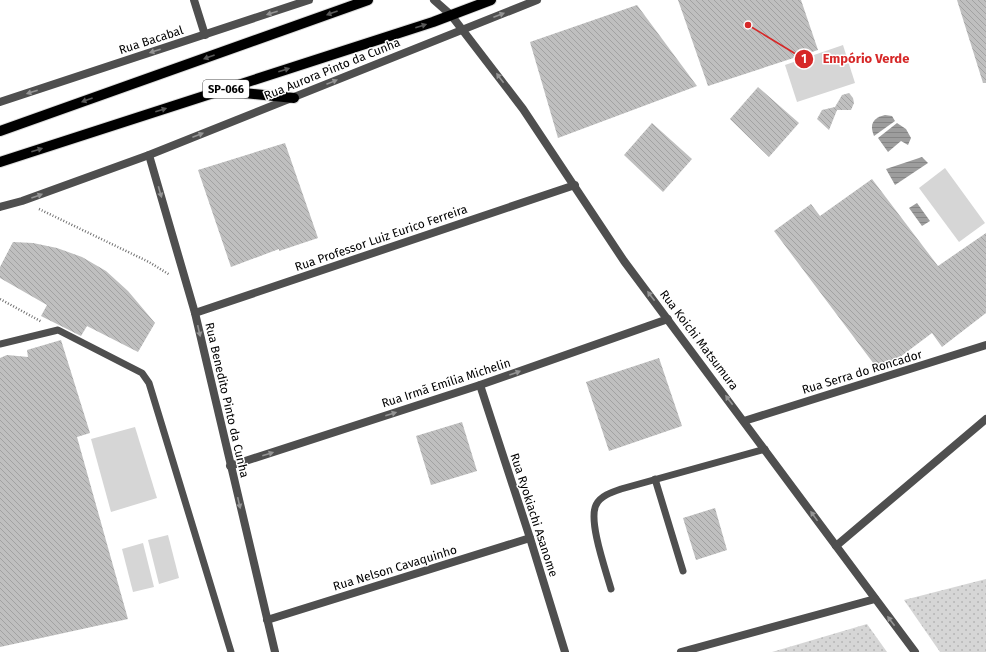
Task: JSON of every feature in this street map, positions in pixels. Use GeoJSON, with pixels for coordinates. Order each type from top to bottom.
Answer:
{"type":"FeatureCollection","features":[{"type":"Feature","properties":{"kind":"main road"},"geometry":{"type":"LineString","coordinates":[[0,131],[368,0]]}},
{"type":"Feature","properties":{"kind":"main road","name":"SP-066"},"geometry":{"type":"LineString","coordinates":[[0,162],[434,22],[491,0]]}},
{"type":"Feature","properties":{"kind":"main road"},"geometry":{"type":"LineString","coordinates":[[220,90],[294,98]]}},
{"type":"Feature","properties":{"kind":"street"},"geometry":{"type":"LineString","coordinates":[[194,0],[206,35]]}},
{"type":"Feature","properties":{"kind":"street","name":"Rua Bacabal"},"geometry":{"type":"LineString","coordinates":[[0,102],[309,0]]}},
{"type":"Feature","properties":{"kind":"street","name":"Rua Koichi Matsumura"},"geometry":{"type":"LineString","coordinates":[[434,0],[452,15],[523,109],[624,260],[915,652]]}},
{"type":"Feature","properties":{"kind":"street","name":"Rua Aurora Pinto da Cunha"},"geometry":{"type":"LineString","coordinates":[[0,207],[22,201],[149,155],[537,0]]}},
{"type":"Feature","properties":{"kind":"street","name":"Rua Benedito Pinto da Cunha"},"geometry":{"type":"LineString","coordinates":[[149,155],[195,313],[275,652]]}},
{"type":"Feature","properties":{"kind":"street","name":"Rua Professor Luiz Eurico Ferreira"},"geometry":{"type":"LineString","coordinates":[[195,313],[575,185]]}},
{"type":"Feature","properties":{"kind":"street","name":"Rua Irmã Emília Michelin"},"geometry":{"type":"LineString","coordinates":[[230,466],[480,385],[668,318]]}},
{"type":"Feature","properties":{"kind":"street","name":"Rua Serra do Roncador"},"geometry":{"type":"LineString","coordinates":[[744,421],[986,345]]}},
{"type":"Feature","properties":{"kind":"street","name":"Rua Ryokiachi Asanome"},"geometry":{"type":"LineString","coordinates":[[480,385],[530,538],[565,652]]}},
{"type":"Feature","properties":{"kind":"street"},"geometry":{"type":"LineString","coordinates":[[836,546],[986,419]]}},
{"type":"Feature","properties":{"kind":"street","name":"Rua Nelson Cavaquinho"},"geometry":{"type":"LineString","coordinates":[[267,620],[530,538]]}},
{"type":"Feature","properties":{"kind":"street"},"geometry":{"type":"LineString","coordinates":[[682,652],[875,599]]}},
{"type":"Feature","properties":{"kind":"lane"},"geometry":{"type":"LineString","coordinates":[[0,344],[58,330],[142,373],[149,383],[231,652]]}},
{"type":"Feature","properties":{"kind":"lane"},"geometry":{"type":"LineString","coordinates":[[611,589],[596,534],[593,516],[596,504],[605,496],[616,491],[765,449]]}},
{"type":"Feature","properties":{"kind":"lane"},"geometry":{"type":"LineString","coordinates":[[655,479],[683,571]]}},
{"type":"Feature","properties":{"kind":"path"},"geometry":{"type":"LineString","coordinates":[[22,201],[149,262],[186,284]]}},
{"type":"Feature","properties":{"kind":"path"},"geometry":{"type":"LineString","coordinates":[[0,299],[58,330]]}},
{"type":"Feature","properties":{"kind":"shaded area"},"geometry":{"type":"Polygon","coordinates":[[[843,45],[855,83],[797,102],[785,65],[843,45]]]}},
{"type":"Feature","properties":{"kind":"shaded area"},"geometry":{"type":"Polygon","coordinates":[[[885,115],[892,116],[895,121],[874,136],[872,128],[873,122],[885,115]]]}},
{"type":"Feature","properties":{"kind":"shaded area"},"geometry":{"type":"Polygon","coordinates":[[[897,123],[906,129],[911,138],[908,145],[901,141],[888,152],[878,138],[897,123]]]}},
{"type":"Feature","properties":{"kind":"shaded area"},"geometry":{"type":"Polygon","coordinates":[[[922,157],[928,163],[895,185],[886,169],[922,157]]]}},
{"type":"Feature","properties":{"kind":"shaded area"},"geometry":{"type":"Polygon","coordinates":[[[945,168],[985,223],[959,242],[919,188],[945,168]]]}},
{"type":"Feature","properties":{"kind":"shaded area"},"geometry":{"type":"Polygon","coordinates":[[[917,203],[930,221],[922,226],[909,208],[917,203]]]}},
{"type":"Feature","properties":{"kind":"shaded area"},"geometry":{"type":"Polygon","coordinates":[[[135,427],[157,498],[111,512],[91,439],[135,427]]]}},
{"type":"Feature","properties":{"kind":"shaded area"},"geometry":{"type":"Polygon","coordinates":[[[168,535],[179,578],[159,584],[148,540],[168,535]]]}},
{"type":"Feature","properties":{"kind":"shaded area"},"geometry":{"type":"Polygon","coordinates":[[[143,543],[154,587],[133,592],[122,549],[143,543]]]}},
{"type":"Feature","properties":{"kind":"shaded area"},"geometry":{"type":"Polygon","coordinates":[[[986,579],[986,652],[940,652],[904,600],[986,579]]]}},
{"type":"Feature","properties":{"kind":"shaded area"},"geometry":{"type":"Polygon","coordinates":[[[867,624],[887,652],[772,652],[867,624]]]}},
{"type":"Feature","properties":{"kind":"building"},"geometry":{"type":"Polygon","coordinates":[[[678,0],[801,0],[818,50],[708,86],[678,0]]]}},
{"type":"Feature","properties":{"kind":"building"},"geometry":{"type":"Polygon","coordinates":[[[957,0],[986,0],[986,83],[983,83],[957,0]]]}},
{"type":"Feature","properties":{"kind":"building"},"geometry":{"type":"Polygon","coordinates":[[[637,5],[697,86],[558,138],[530,42],[637,5]]]}},
{"type":"Feature","properties":{"kind":"building"},"geometry":{"type":"Polygon","coordinates":[[[758,87],[799,123],[769,157],[730,119],[758,87]]]}},
{"type":"Feature","properties":{"kind":"building"},"geometry":{"type":"Polygon","coordinates":[[[849,93],[853,98],[854,103],[851,110],[837,110],[829,130],[817,119],[822,110],[835,107],[842,95],[849,93]]]}},
{"type":"Feature","properties":{"kind":"building"},"geometry":{"type":"Polygon","coordinates":[[[652,123],[692,159],[663,192],[624,155],[652,123]]]}},
{"type":"Feature","properties":{"kind":"building"},"geometry":{"type":"Polygon","coordinates":[[[285,143],[318,238],[279,251],[279,249],[231,267],[198,170],[285,143]]]}},
{"type":"Feature","properties":{"kind":"building"},"geometry":{"type":"Polygon","coordinates":[[[872,179],[938,266],[986,233],[986,313],[942,347],[932,333],[880,372],[774,231],[811,204],[820,216],[872,179]]]}},
{"type":"Feature","properties":{"kind":"building"},"geometry":{"type":"Polygon","coordinates":[[[13,242],[33,243],[57,248],[82,257],[106,271],[128,291],[155,323],[138,352],[87,326],[81,336],[41,316],[47,305],[0,278],[0,267],[13,242]]]}},
{"type":"Feature","properties":{"kind":"building"},"geometry":{"type":"Polygon","coordinates":[[[61,340],[90,433],[77,437],[128,619],[0,647],[0,358],[7,355],[28,357],[27,350],[61,340]]]}},
{"type":"Feature","properties":{"kind":"building"},"geometry":{"type":"Polygon","coordinates":[[[659,358],[682,426],[609,451],[586,382],[659,358]]]}},
{"type":"Feature","properties":{"kind":"building"},"geometry":{"type":"Polygon","coordinates":[[[462,422],[477,471],[431,485],[416,436],[462,422]]]}},
{"type":"Feature","properties":{"kind":"building"},"geometry":{"type":"Polygon","coordinates":[[[715,508],[727,550],[696,560],[683,518],[715,508]]]}},
{"type":"Feature","properties":{"kind":"place","name":"Empório Verde"},"geometry":{"type":"Point","coordinates":[748,25]}}]}
